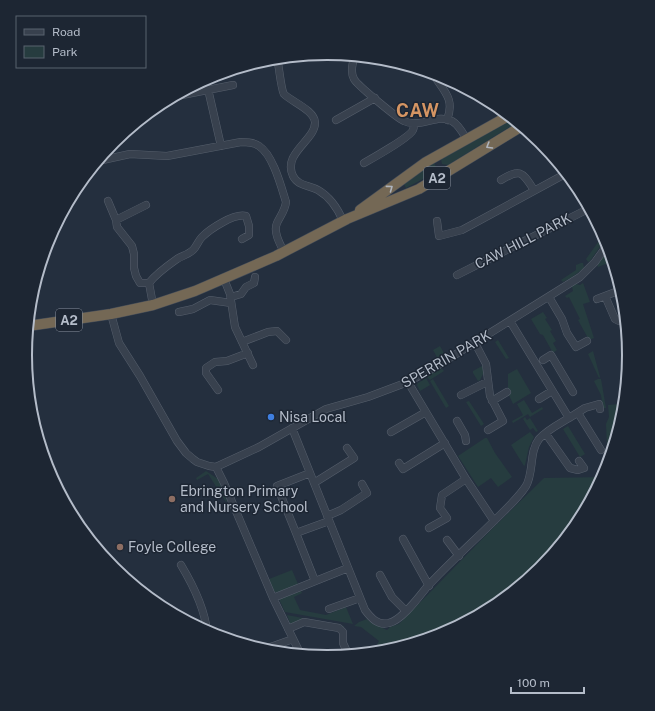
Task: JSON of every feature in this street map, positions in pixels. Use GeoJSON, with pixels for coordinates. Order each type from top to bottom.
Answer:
{"type":"FeatureCollection","features":[{"type":"Feature","properties":{"kind":"highway","name":"A2"},"geometry":{"type":"LineString","coordinates":[[345,220],[426,162],[504,119]]}},
{"type":"Feature","properties":{"kind":"highway","name":"A2"},"geometry":{"type":"LineString","coordinates":[[34,325],[111,314],[153,305],[195,291],[284,252],[345,220],[419,188],[517,129]]}},
{"type":"Feature","properties":{"kind":"street"},"geometry":{"type":"LineString","coordinates":[[353,62],[352,72],[354,80],[365,91],[404,121],[414,124],[438,119],[447,120],[457,125],[467,140]]}},
{"type":"Feature","properties":{"kind":"street"},"geometry":{"type":"LineString","coordinates":[[278,65],[282,92],[312,114],[315,122],[313,130],[291,160],[293,177],[296,181],[305,186],[317,189],[326,196],[345,220]]}},
{"type":"Feature","properties":{"kind":"street"},"geometry":{"type":"LineString","coordinates":[[438,81],[450,98],[450,108],[447,120]]}},
{"type":"Feature","properties":{"kind":"street"},"geometry":{"type":"LineString","coordinates":[[192,93],[233,85]]}},
{"type":"Feature","properties":{"kind":"street"},"geometry":{"type":"LineString","coordinates":[[208,90],[221,146]]}},
{"type":"Feature","properties":{"kind":"street"},"geometry":{"type":"LineString","coordinates":[[336,120],[375,98]]}},
{"type":"Feature","properties":{"kind":"street"},"geometry":{"type":"LineString","coordinates":[[364,163],[388,150],[410,133],[413,130],[414,124]]}},
{"type":"Feature","properties":{"kind":"street"},"geometry":{"type":"LineString","coordinates":[[107,159],[130,154],[167,156],[241,142],[249,142],[258,145],[266,151],[286,202],[286,208],[276,226],[278,240],[284,252]]}},
{"type":"Feature","properties":{"kind":"street"},"geometry":{"type":"LineString","coordinates":[[501,180],[510,174],[519,172],[524,175],[534,190]]}},
{"type":"Feature","properties":{"kind":"street"},"geometry":{"type":"LineString","coordinates":[[437,221],[440,236],[462,230],[561,175]]}},
{"type":"Feature","properties":{"kind":"street"},"geometry":{"type":"LineString","coordinates":[[108,201],[116,220],[117,227],[132,246],[136,276],[140,283],[149,283],[177,259],[193,250],[200,239],[207,233],[223,222],[241,215],[246,216],[249,226],[249,235],[242,238]]}},
{"type":"Feature","properties":{"kind":"street"},"geometry":{"type":"LineString","coordinates":[[116,220],[146,205]]}},
{"type":"Feature","properties":{"kind":"street","name":"CAW HILL PARK"},"geometry":{"type":"LineString","coordinates":[[457,275],[584,210]]}},
{"type":"Feature","properties":{"kind":"street","name":"SPERRIN PARK"},"geometry":{"type":"LineString","coordinates":[[219,466],[259,447],[330,407],[368,397],[408,382],[432,370],[580,276],[588,270],[604,250]]}},
{"type":"Feature","properties":{"kind":"street"},"geometry":{"type":"LineString","coordinates":[[179,312],[193,309],[210,300],[231,300],[241,294],[246,287],[254,283],[255,277]]}},
{"type":"Feature","properties":{"kind":"street"},"geometry":{"type":"LineString","coordinates":[[224,279],[231,300],[235,327],[253,365]]}},
{"type":"Feature","properties":{"kind":"street"},"geometry":{"type":"LineString","coordinates":[[149,283],[153,305]]}},
{"type":"Feature","properties":{"kind":"street"},"geometry":{"type":"LineString","coordinates":[[598,299],[616,292]]}},
{"type":"Feature","properties":{"kind":"street"},"geometry":{"type":"LineString","coordinates":[[605,296],[615,319],[620,320]]}},
{"type":"Feature","properties":{"kind":"street"},"geometry":{"type":"LineString","coordinates":[[549,297],[562,319],[567,333],[576,347],[587,341]]}},
{"type":"Feature","properties":{"kind":"street"},"geometry":{"type":"LineString","coordinates":[[111,314],[119,343],[140,376],[177,441],[186,453],[196,462],[206,466],[219,466],[224,483],[273,598],[298,649]]}},
{"type":"Feature","properties":{"kind":"street"},"geometry":{"type":"LineString","coordinates":[[510,321],[569,418]]}},
{"type":"Feature","properties":{"kind":"street"},"geometry":{"type":"LineString","coordinates":[[242,342],[268,332],[277,331],[286,340]]}},
{"type":"Feature","properties":{"kind":"street"},"geometry":{"type":"LineString","coordinates":[[475,343],[486,364],[487,382],[490,396],[503,421],[488,430]]}},
{"type":"Feature","properties":{"kind":"street"},"geometry":{"type":"LineString","coordinates":[[218,390],[206,373],[206,368],[215,362],[227,361],[248,353]]}},
{"type":"Feature","properties":{"kind":"street"},"geometry":{"type":"LineString","coordinates":[[543,360],[551,355],[573,392]]}},
{"type":"Feature","properties":{"kind":"street"},"geometry":{"type":"LineString","coordinates":[[408,382],[466,479],[494,521]]}},
{"type":"Feature","properties":{"kind":"street"},"geometry":{"type":"LineString","coordinates":[[461,395],[487,382]]}},
{"type":"Feature","properties":{"kind":"street"},"geometry":{"type":"LineString","coordinates":[[539,399],[552,391]]}},
{"type":"Feature","properties":{"kind":"street"},"geometry":{"type":"LineString","coordinates":[[492,401],[507,392]]}},
{"type":"Feature","properties":{"kind":"street"},"geometry":{"type":"LineString","coordinates":[[292,428],[364,610],[374,621],[383,624],[397,620],[494,521],[526,486],[530,476],[536,444],[546,434],[569,418],[592,405],[599,404],[600,409]]}},
{"type":"Feature","properties":{"kind":"street"},"geometry":{"type":"LineString","coordinates":[[391,432],[426,412]]}},
{"type":"Feature","properties":{"kind":"street"},"geometry":{"type":"LineString","coordinates":[[578,413],[601,450]]}},
{"type":"Feature","properties":{"kind":"street"},"geometry":{"type":"LineString","coordinates":[[457,421],[465,435],[466,441]]}},
{"type":"Feature","properties":{"kind":"street"},"geometry":{"type":"LineString","coordinates":[[546,434],[570,468],[578,470],[584,468],[579,460]]}},
{"type":"Feature","properties":{"kind":"street"},"geometry":{"type":"LineString","coordinates":[[399,463],[403,469],[445,443]]}},
{"type":"Feature","properties":{"kind":"street"},"geometry":{"type":"LineString","coordinates":[[314,483],[354,458],[347,448]]}},
{"type":"Feature","properties":{"kind":"street"},"geometry":{"type":"LineString","coordinates":[[310,472],[277,486],[315,581]]}},
{"type":"Feature","properties":{"kind":"street"},"geometry":{"type":"LineString","coordinates":[[430,528],[447,518],[440,508],[442,494],[466,479]]}},
{"type":"Feature","properties":{"kind":"street"},"geometry":{"type":"LineString","coordinates":[[296,533],[328,518],[367,493],[362,484]]}},
{"type":"Feature","properties":{"kind":"street"},"geometry":{"type":"LineString","coordinates":[[403,539],[429,586]]}},
{"type":"Feature","properties":{"kind":"street"},"geometry":{"type":"LineString","coordinates":[[447,540],[459,556]]}},
{"type":"Feature","properties":{"kind":"street"},"geometry":{"type":"LineString","coordinates":[[181,565],[192,583],[206,625]]}},
{"type":"Feature","properties":{"kind":"street"},"geometry":{"type":"LineString","coordinates":[[273,598],[348,568]]}},
{"type":"Feature","properties":{"kind":"street"},"geometry":{"type":"LineString","coordinates":[[380,575],[392,597],[406,611]]}},
{"type":"Feature","properties":{"kind":"street"},"geometry":{"type":"LineString","coordinates":[[330,609],[360,598]]}},
{"type":"Feature","properties":{"kind":"street"},"geometry":{"type":"LineString","coordinates":[[288,629],[304,622],[339,628],[343,632],[343,643],[346,650]]}},
{"type":"Feature","properties":{"kind":"street"},"geometry":{"type":"LineString","coordinates":[[274,646],[293,639]]}},
{"type":"Feature","properties":{"kind":"green space"},"geometry":{"type":"Polygon","coordinates":[[[508,122],[512,125],[448,165],[442,164],[441,159],[508,122]]]}},
{"type":"Feature","properties":{"kind":"green space"},"geometry":{"type":"Polygon","coordinates":[[[434,163],[438,171],[406,188],[404,184],[434,163]]]}},
{"type":"Feature","properties":{"kind":"green space"},"geometry":{"type":"Polygon","coordinates":[[[600,240],[602,244],[590,261],[588,262],[586,259],[600,240]]]}},
{"type":"Feature","properties":{"kind":"green space"},"geometry":{"type":"Polygon","coordinates":[[[605,254],[608,263],[598,267],[597,264],[605,254]]]}},
{"type":"Feature","properties":{"kind":"green space"},"geometry":{"type":"Polygon","coordinates":[[[583,263],[584,268],[571,278],[563,282],[561,280],[576,270],[576,265],[583,263]]]}},
{"type":"Feature","properties":{"kind":"green space"},"geometry":{"type":"Polygon","coordinates":[[[583,283],[590,302],[583,304],[594,338],[589,340],[578,320],[580,319],[569,297],[567,298],[565,296],[573,291],[572,286],[583,283]]]}},
{"type":"Feature","properties":{"kind":"green space"},"geometry":{"type":"Polygon","coordinates":[[[543,312],[547,318],[545,319],[552,330],[550,331],[556,341],[553,343],[557,350],[553,353],[543,335],[540,334],[531,319],[543,312]]]}},
{"type":"Feature","properties":{"kind":"green space"},"geometry":{"type":"Polygon","coordinates":[[[498,340],[509,358],[506,359],[495,342],[498,340]]]}},
{"type":"Feature","properties":{"kind":"green space"},"geometry":{"type":"Polygon","coordinates":[[[440,346],[445,355],[438,359],[433,350],[440,346]]]}},
{"type":"Feature","properties":{"kind":"green space"},"geometry":{"type":"Polygon","coordinates":[[[593,351],[600,377],[599,378],[588,354],[593,351]]]}},
{"type":"Feature","properties":{"kind":"green space"},"geometry":{"type":"Polygon","coordinates":[[[482,366],[484,372],[478,381],[473,371],[482,366]]]}},
{"type":"Feature","properties":{"kind":"green space"},"geometry":{"type":"Polygon","coordinates":[[[442,369],[444,371],[430,380],[426,376],[437,370],[442,369]]]}},
{"type":"Feature","properties":{"kind":"green space"},"geometry":{"type":"Polygon","coordinates":[[[517,369],[531,393],[513,404],[508,393],[508,374],[517,369]]]}},
{"type":"Feature","properties":{"kind":"green space"},"geometry":{"type":"Polygon","coordinates":[[[426,378],[430,385],[420,391],[417,385],[426,378]]]}},
{"type":"Feature","properties":{"kind":"green space"},"geometry":{"type":"Polygon","coordinates":[[[433,379],[449,406],[446,408],[430,381],[433,379]]]}},
{"type":"Feature","properties":{"kind":"green space"},"geometry":{"type":"Polygon","coordinates":[[[601,379],[606,408],[603,408],[601,395],[594,381],[601,379]]]}},
{"type":"Feature","properties":{"kind":"green space"},"geometry":{"type":"Polygon","coordinates":[[[524,400],[532,413],[542,407],[543,409],[530,417],[528,414],[513,423],[512,421],[523,415],[517,404],[524,400]]]}},
{"type":"Feature","properties":{"kind":"green space"},"geometry":{"type":"Polygon","coordinates":[[[469,401],[484,424],[481,426],[466,402],[469,401]]]}},
{"type":"Feature","properties":{"kind":"green space"},"geometry":{"type":"Polygon","coordinates":[[[618,404],[613,432],[607,450],[606,424],[609,417],[608,405],[618,404]]]}},
{"type":"Feature","properties":{"kind":"green space"},"geometry":{"type":"Polygon","coordinates":[[[525,417],[527,420],[530,418],[538,431],[536,432],[533,428],[530,430],[523,419],[525,417]]]}},
{"type":"Feature","properties":{"kind":"green space"},"geometry":{"type":"Polygon","coordinates":[[[568,426],[585,454],[580,457],[563,429],[568,426]]]}},
{"type":"Feature","properties":{"kind":"green space"},"geometry":{"type":"Polygon","coordinates":[[[530,432],[534,437],[529,447],[524,466],[511,445],[530,432]]]}},
{"type":"Feature","properties":{"kind":"green space"},"geometry":{"type":"Polygon","coordinates":[[[487,438],[495,453],[512,477],[498,487],[491,478],[478,487],[458,456],[487,438]]]}},
{"type":"Feature","properties":{"kind":"green space"},"geometry":{"type":"Polygon","coordinates":[[[206,471],[218,479],[227,501],[226,502],[208,474],[197,480],[196,478],[206,471]]]}},
{"type":"Feature","properties":{"kind":"green space"},"geometry":{"type":"Polygon","coordinates":[[[597,477],[573,520],[562,535],[550,550],[522,578],[507,590],[492,601],[458,621],[441,629],[404,641],[376,646],[379,641],[361,627],[354,626],[367,619],[387,630],[390,627],[399,624],[544,478],[597,477]]]}},
{"type":"Feature","properties":{"kind":"green space"},"geometry":{"type":"Polygon","coordinates":[[[292,570],[298,584],[278,592],[274,592],[269,579],[292,570]]]}},
{"type":"Feature","properties":{"kind":"green space"},"geometry":{"type":"Polygon","coordinates":[[[301,591],[302,593],[294,597],[300,610],[326,615],[346,607],[353,624],[285,612],[279,599],[301,591]]]}},
{"type":"Feature","properties":{"kind":"green space"},"geometry":{"type":"Polygon","coordinates":[[[287,615],[344,626],[344,628],[290,623],[287,615]]]}},
{"type":"Feature","properties":{"kind":"place","name":"Nisa Local"},"geometry":{"type":"Point","coordinates":[271,417]}},
{"type":"Feature","properties":{"kind":"place","name":"Ebrington Primary and Nursery School"},"geometry":{"type":"Point","coordinates":[172,499]}},
{"type":"Feature","properties":{"kind":"place","name":"Foyle College"},"geometry":{"type":"Point","coordinates":[120,547]}},
{"type":"Feature","properties":{"kind":"district","name":"CAW"},"geometry":{"type":"Point","coordinates":[418,111]}}]}
